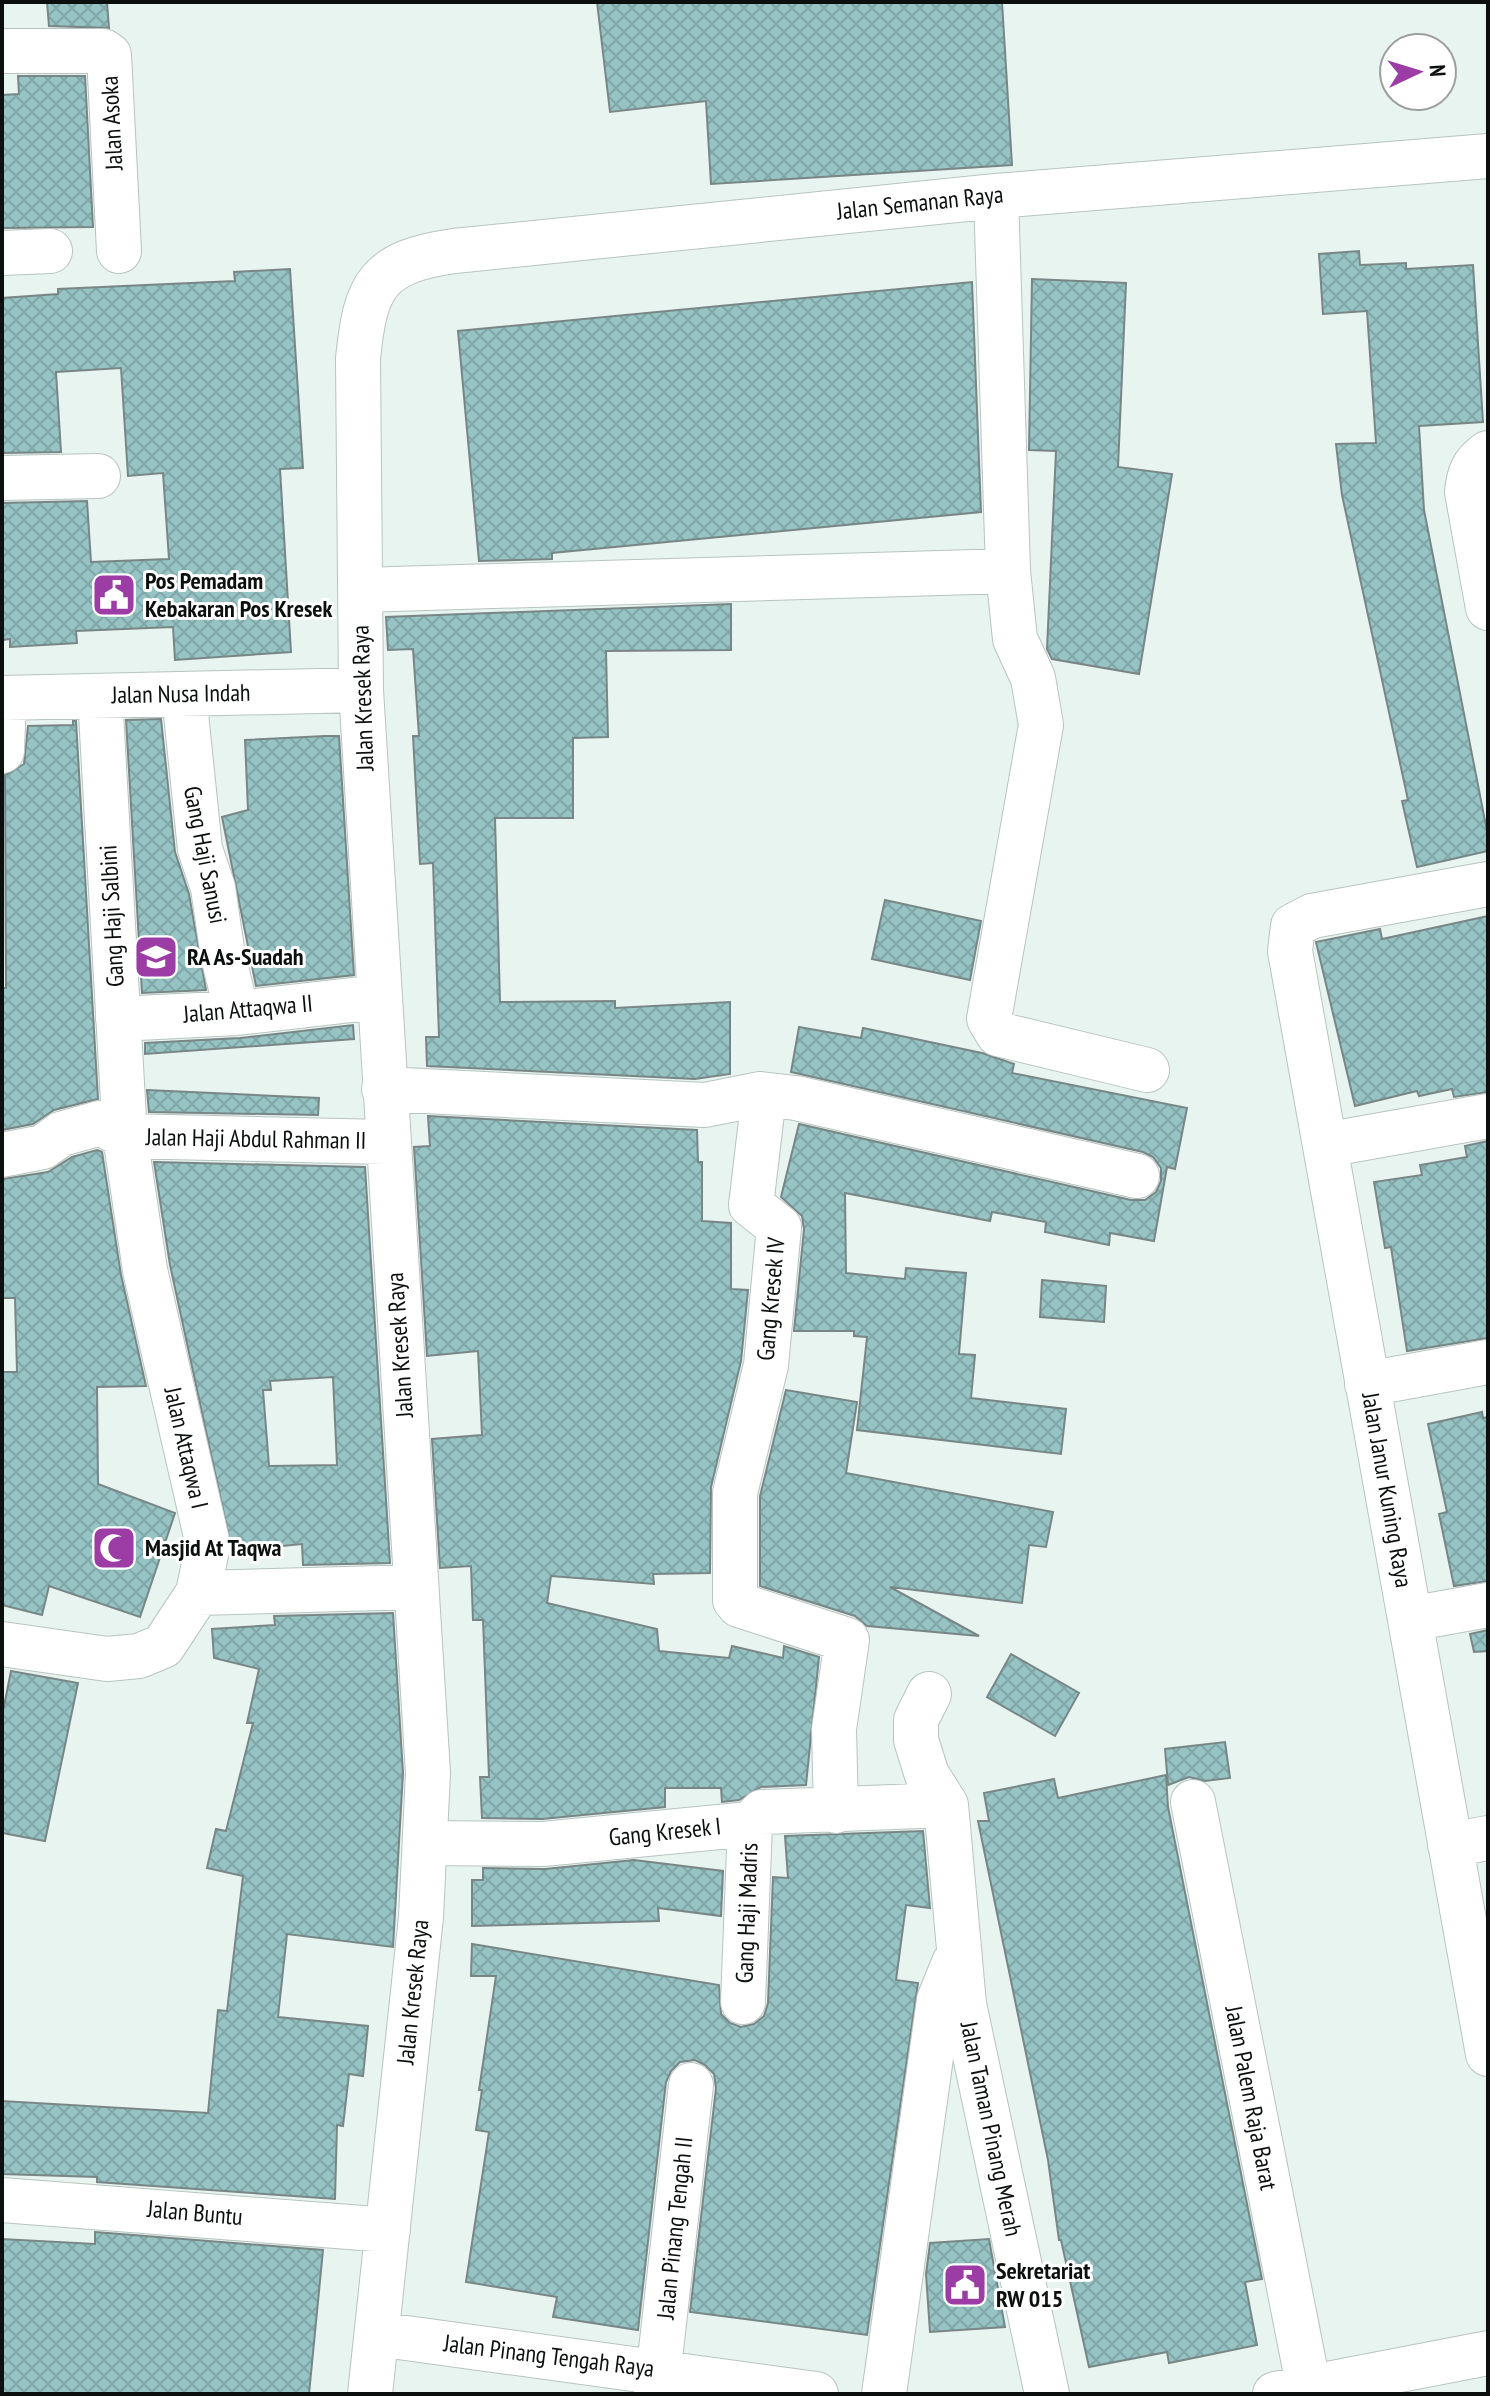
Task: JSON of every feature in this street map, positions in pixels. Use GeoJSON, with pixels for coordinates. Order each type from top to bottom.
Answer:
{"type":"FeatureCollection","features":[{"type":"Feature","properties":{"kind":"street","name":"Jalan Asoka"},"geometry":{"type":"LineString","coordinates":[[2,51],[103,51],[109,55],[119,251]]}},
{"type":"Feature","properties":{"kind":"street","name":"Jalan Semanan Raya"},"geometry":{"type":"LineString","coordinates":[[368,295],[380,278],[396,265],[421,255],[996,196],[1488,156]]}},
{"type":"Feature","properties":{"kind":"street"},"geometry":{"type":"LineString","coordinates":[[996,196],[1008,571],[1015,639],[1033,678],[1041,725],[989,1019],[998,1034],[1147,1070]]}},
{"type":"Feature","properties":{"kind":"street"},"geometry":{"type":"LineString","coordinates":[[2,253],[50,251]]}},
{"type":"Feature","properties":{"kind":"street","name":"Jalan Kresek Raya"},"geometry":{"type":"LineString","coordinates":[[368,295],[358,359],[361,690],[386,1142],[428,1773],[426,1843],[370,2394]]}},
{"type":"Feature","properties":{"kind":"street"},"geometry":{"type":"LineString","coordinates":[[1488,453],[1477,460],[1469,474],[1467,492],[1488,608]]}},
{"type":"Feature","properties":{"kind":"street"},"geometry":{"type":"LineString","coordinates":[[2,478],[98,476]]}},
{"type":"Feature","properties":{"kind":"street"},"geometry":{"type":"LineString","coordinates":[[360,590],[1008,571]]}},
{"type":"Feature","properties":{"kind":"street","name":"Jalan Nusa Indah"},"geometry":{"type":"LineString","coordinates":[[3,698],[361,690]]}},
{"type":"Feature","properties":{"kind":"street","name":"Gang Haji Sanusi"},"geometry":{"type":"LineString","coordinates":[[184,695],[200,849],[213,888],[223,956],[237,1013]]}},
{"type":"Feature","properties":{"kind":"street","name":"Gang Haji Salbini"},"geometry":{"type":"LineString","coordinates":[[100,696],[125,1136]]}},
{"type":"Feature","properties":{"kind":"street"},"geometry":{"type":"LineString","coordinates":[[2,751],[3,698]]}},
{"type":"Feature","properties":{"kind":"street","name":"Jalan Janur Kuning Raya"},"geometry":{"type":"LineString","coordinates":[[1488,884],[1312,916],[1293,926],[1290,951],[1410,1619],[1469,1842],[1488,2054]]}},
{"type":"Feature","properties":{"kind":"street","name":"Jalan Attaqwa II"},"geometry":{"type":"LineString","coordinates":[[118,1019],[237,1013],[378,997]]}},
{"type":"Feature","properties":{"kind":"street"},"geometry":{"type":"LineString","coordinates":[[384,1089],[705,1105],[760,1094],[796,1098],[1137,1176]]}},
{"type":"Feature","properties":{"kind":"street","name":"Gang Kresek IV"},"geometry":{"type":"LineString","coordinates":[[760,1094],[762,1113],[751,1205],[779,1227],[766,1365],[735,1493],[735,1600],[739,1605],[847,1640],[834,1729],[836,1811]]}},
{"type":"Feature","properties":{"kind":"street"},"geometry":{"type":"LineString","coordinates":[[1325,1145],[1488,1116]]}},
{"type":"Feature","properties":{"kind":"street","name":"Jalan Haji Abdul Rahman II"},"geometry":{"type":"LineString","coordinates":[[2,1155],[43,1147],[61,1134],[94,1123],[104,1124],[125,1136],[386,1142]]}},
{"type":"Feature","properties":{"kind":"street","name":"Jalan Attaqwa I"},"geometry":{"type":"LineString","coordinates":[[125,1136],[145,1270],[208,1545],[198,1593]]}},
{"type":"Feature","properties":{"kind":"street"},"geometry":{"type":"LineString","coordinates":[[1367,1384],[1488,1362]]}},
{"type":"Feature","properties":{"kind":"street"},"geometry":{"type":"LineString","coordinates":[[4,1653],[107,1659],[139,1656],[163,1646],[198,1593],[416,1587]]}},
{"type":"Feature","properties":{"kind":"street"},"geometry":{"type":"LineString","coordinates":[[1410,1619],[1488,1605]]}},
{"type":"Feature","properties":{"kind":"street","name":"Jalan Taman Pinang Merah"},"geometry":{"type":"LineString","coordinates":[[929,1694],[916,1720],[916,1740],[927,1775],[946,1805],[957,1957],[1047,2394]]}},
{"type":"Feature","properties":{"kind":"street","name":"Jalan Palem Raja Barat"},"geometry":{"type":"LineString","coordinates":[[1193,1802],[1298,2392]]}},
{"type":"Feature","properties":{"kind":"street","name":"Gang Kresek I"},"geometry":{"type":"LineString","coordinates":[[426,1843],[543,1844],[750,1824],[762,1812],[946,1805]]}},
{"type":"Feature","properties":{"kind":"street","name":"Gang Haji Madris"},"geometry":{"type":"LineString","coordinates":[[743,2002],[750,1824]]}},
{"type":"Feature","properties":{"kind":"street","name":"Jalan Taman Pinang Merah"},"geometry":{"type":"LineString","coordinates":[[884,2394],[939,2000],[957,1957]]}},
{"type":"Feature","properties":{"kind":"street","name":"Jalan Pinang Tengah II"},"geometry":{"type":"LineString","coordinates":[[658,2382],[691,2085]]}},
{"type":"Feature","properties":{"kind":"street","name":"Jalan Buntu"},"geometry":{"type":"LineString","coordinates":[[2,2200],[388,2230]]}},
{"type":"Feature","properties":{"kind":"street","name":"Jalan Pinang Tengah Raya"},"geometry":{"type":"LineString","coordinates":[[377,2334],[658,2382],[816,2394]]}},
{"type":"Feature","properties":{"kind":"street"},"geometry":{"type":"LineString","coordinates":[[1298,2392],[1488,2353]]}},
{"type":"Feature","properties":{"kind":"building"},"geometry":{"type":"Polygon","coordinates":[[[47,2],[107,2],[109,28],[49,26],[47,2]]]}},
{"type":"Feature","properties":{"kind":"building"},"geometry":{"type":"Polygon","coordinates":[[[597,2],[1002,2],[1012,165],[711,184],[706,101],[610,112],[597,2]]]}},
{"type":"Feature","properties":{"kind":"building"},"geometry":{"type":"Polygon","coordinates":[[[18,76],[85,76],[93,227],[2,228],[2,95],[19,94],[18,76]]]}},
{"type":"Feature","properties":{"kind":"building"},"geometry":{"type":"Polygon","coordinates":[[[1359,251],[1360,265],[1406,263],[1406,269],[1473,265],[1483,422],[1419,426],[1424,510],[1488,836],[1488,851],[1417,867],[1402,801],[1408,800],[1342,495],[1336,444],[1376,443],[1367,311],[1323,314],[1319,254],[1359,251]]]}},
{"type":"Feature","properties":{"kind":"building"},"geometry":{"type":"Polygon","coordinates":[[[290,269],[303,468],[280,469],[291,652],[175,660],[173,627],[76,631],[77,643],[10,647],[10,639],[2,640],[2,503],[87,501],[91,562],[169,559],[163,473],[128,476],[121,368],[56,372],[61,452],[2,453],[2,298],[58,294],[58,289],[235,281],[234,272],[290,269]]]}},
{"type":"Feature","properties":{"kind":"building"},"geometry":{"type":"Polygon","coordinates":[[[1032,279],[1126,283],[1118,467],[1172,474],[1139,674],[1052,659],[1047,649],[1056,451],[1029,450],[1032,279]]]}},
{"type":"Feature","properties":{"kind":"building"},"geometry":{"type":"Polygon","coordinates":[[[972,282],[981,512],[552,553],[552,559],[479,561],[458,331],[972,282]]]}},
{"type":"Feature","properties":{"kind":"building"},"geometry":{"type":"Polygon","coordinates":[[[731,604],[731,650],[606,651],[608,737],[573,738],[573,818],[495,818],[500,1002],[615,1001],[615,1008],[730,1002],[730,1074],[695,1079],[427,1066],[426,1037],[439,1037],[433,863],[420,864],[413,736],[419,736],[413,649],[388,650],[386,617],[731,604]]]}},
{"type":"Feature","properties":{"kind":"building"},"geometry":{"type":"Polygon","coordinates":[[[161,719],[175,852],[189,894],[206,990],[142,993],[126,720],[161,719]]]}},
{"type":"Feature","properties":{"kind":"building"},"geometry":{"type":"Polygon","coordinates":[[[76,721],[98,1099],[54,1110],[33,1124],[2,1130],[2,988],[6,988],[5,775],[24,764],[28,726],[73,725],[76,721]]]}},
{"type":"Feature","properties":{"kind":"building"},"geometry":{"type":"Polygon","coordinates":[[[339,736],[354,975],[256,986],[222,817],[248,810],[245,740],[339,736]]]}},
{"type":"Feature","properties":{"kind":"building"},"geometry":{"type":"Polygon","coordinates":[[[885,900],[981,921],[970,980],[872,959],[885,900]]]}},
{"type":"Feature","properties":{"kind":"building"},"geometry":{"type":"Polygon","coordinates":[[[1488,916],[1488,1092],[1454,1097],[1452,1089],[1419,1096],[1417,1091],[1355,1106],[1316,942],[1380,929],[1382,939],[1488,916]]]}},
{"type":"Feature","properties":{"kind":"building"},"geometry":{"type":"Polygon","coordinates":[[[353,1025],[354,1039],[145,1054],[145,1043],[240,1038],[353,1025]]]}},
{"type":"Feature","properties":{"kind":"building"},"geometry":{"type":"Polygon","coordinates":[[[799,1027],[861,1038],[863,1028],[982,1053],[1014,1064],[1012,1073],[1187,1108],[1175,1169],[1167,1167],[1154,1241],[1110,1233],[1109,1245],[1045,1232],[1046,1222],[992,1212],[990,1221],[845,1193],[846,1273],[905,1279],[906,1268],[966,1273],[959,1354],[975,1355],[971,1398],[1066,1409],[1061,1454],[857,1430],[867,1337],[854,1336],[854,1331],[794,1331],[804,1229],[802,1216],[781,1197],[799,1124],[1131,1200],[1145,1200],[1156,1192],[1161,1181],[1161,1168],[1153,1157],[1143,1152],[791,1072],[799,1027]]]}},
{"type":"Feature","properties":{"kind":"building"},"geometry":{"type":"Polygon","coordinates":[[[147,1090],[319,1098],[318,1115],[149,1112],[147,1090]]]}},
{"type":"Feature","properties":{"kind":"building"},"geometry":{"type":"Polygon","coordinates":[[[428,1116],[697,1130],[698,1162],[702,1162],[702,1221],[731,1223],[731,1289],[748,1290],[741,1361],[711,1487],[710,1573],[653,1574],[654,1584],[551,1576],[547,1603],[657,1629],[659,1651],[729,1658],[732,1646],[783,1658],[784,1646],[819,1657],[806,1785],[761,1787],[739,1800],[722,1802],[721,1788],[665,1788],[665,1807],[542,1819],[482,1818],[480,1777],[489,1777],[483,1620],[473,1620],[471,1566],[440,1568],[432,1439],[482,1435],[478,1351],[427,1356],[414,1147],[430,1146],[428,1116]]]}},
{"type":"Feature","properties":{"kind":"building"},"geometry":{"type":"Polygon","coordinates":[[[1488,1141],[1488,1338],[1407,1351],[1391,1247],[1385,1248],[1374,1182],[1422,1175],[1420,1165],[1467,1157],[1465,1146],[1488,1141]]]}},
{"type":"Feature","properties":{"kind":"building"},"geometry":{"type":"Polygon","coordinates":[[[97,1150],[102,1152],[121,1275],[146,1386],[97,1387],[98,1484],[175,1513],[140,1617],[49,1586],[42,1615],[2,1605],[2,1372],[17,1372],[15,1298],[2,1298],[2,1179],[48,1172],[72,1157],[97,1150]]]}},
{"type":"Feature","properties":{"kind":"building"},"geometry":{"type":"Polygon","coordinates":[[[154,1162],[365,1167],[390,1563],[303,1565],[302,1544],[232,1551],[170,1265],[154,1162]],[[333,1377],[270,1381],[271,1390],[263,1390],[269,1466],[337,1465],[333,1377]]]}},
{"type":"Feature","properties":{"kind":"building"},"geometry":{"type":"Polygon","coordinates":[[[1042,1280],[1106,1286],[1104,1322],[1040,1317],[1042,1280]]]}},
{"type":"Feature","properties":{"kind":"building"},"geometry":{"type":"Polygon","coordinates":[[[786,1390],[857,1402],[846,1473],[1053,1512],[1046,1547],[1029,1545],[1022,1603],[890,1587],[979,1636],[867,1626],[855,1616],[760,1586],[760,1496],[786,1390]]]}},
{"type":"Feature","properties":{"kind":"building"},"geometry":{"type":"Polygon","coordinates":[[[1482,1412],[1483,1418],[1488,1417],[1488,1581],[1454,1586],[1439,1514],[1447,1512],[1428,1424],[1482,1412]]]}},
{"type":"Feature","properties":{"kind":"building"},"geometry":{"type":"Polygon","coordinates":[[[393,1613],[403,1773],[393,1947],[287,1934],[278,2017],[368,2026],[363,2076],[349,2074],[343,2126],[337,2125],[335,2199],[97,2182],[97,2177],[2,2174],[2,2101],[208,2113],[218,2010],[227,2011],[243,1876],[207,1868],[216,1829],[226,1831],[253,1723],[247,1723],[259,1669],[214,1658],[212,1629],[275,1625],[274,1616],[393,1613]]]}},
{"type":"Feature","properties":{"kind":"building"},"geometry":{"type":"Polygon","coordinates":[[[1488,1630],[1488,1651],[1474,1652],[1470,1634],[1488,1630]]]}},
{"type":"Feature","properties":{"kind":"building"},"geometry":{"type":"Polygon","coordinates":[[[1011,1654],[1079,1693],[1055,1736],[987,1697],[1011,1654]]]}},
{"type":"Feature","properties":{"kind":"building"},"geometry":{"type":"Polygon","coordinates":[[[11,1671],[78,1683],[45,1841],[2,1833],[2,1716],[11,1671]]]}},
{"type":"Feature","properties":{"kind":"building"},"geometry":{"type":"Polygon","coordinates":[[[1225,1742],[1230,1778],[1205,1781],[1189,1777],[1168,1785],[1165,1749],[1225,1742]]]}},
{"type":"Feature","properties":{"kind":"building"},"geometry":{"type":"Polygon","coordinates":[[[1166,1775],[1168,1807],[1262,2279],[1245,2282],[1257,2345],[1169,2363],[1167,2352],[1089,2367],[1059,2240],[1048,2160],[978,1821],[989,1821],[984,1793],[1054,1779],[1058,1798],[1166,1775]]]}},
{"type":"Feature","properties":{"kind":"building"},"geometry":{"type":"Polygon","coordinates":[[[923,1831],[930,1908],[906,1905],[896,1980],[918,1983],[867,2335],[690,2312],[716,2088],[714,2074],[695,2060],[680,2062],[666,2082],[638,2330],[553,2317],[557,2297],[466,2282],[489,2132],[476,2130],[496,1976],[471,1976],[472,1944],[719,1985],[721,2014],[730,2023],[741,2027],[754,2024],[764,2016],[768,2003],[773,1877],[788,1878],[785,1836],[923,1831]]]}},
{"type":"Feature","properties":{"kind":"building"},"geometry":{"type":"Polygon","coordinates":[[[634,1860],[723,1871],[721,1916],[658,1908],[659,1921],[472,1926],[472,1880],[483,1880],[483,1868],[545,1869],[634,1860]]]}},
{"type":"Feature","properties":{"kind":"building"},"geometry":{"type":"Polygon","coordinates":[[[95,2232],[323,2250],[309,2394],[2,2394],[2,2239],[95,2244],[95,2232]]]}},
{"type":"Feature","properties":{"kind":"building","name":"Sekretariat RW 015"},"geometry":{"type":"Polygon","coordinates":[[[989,2239],[1005,2327],[930,2332],[926,2274],[930,2243],[989,2239]]]}},
{"type":"Feature","properties":{"kind":"place","name":"Pos Pemadam Kebakaran Pos Kresek"},"geometry":{"type":"Point","coordinates":[114,595]}},
{"type":"Feature","properties":{"kind":"place","name":"RA As-Suadah"},"geometry":{"type":"Point","coordinates":[156,957]}},
{"type":"Feature","properties":{"kind":"place","name":"Masjid At Taqwa"},"geometry":{"type":"Point","coordinates":[114,1548]}},
{"type":"Feature","properties":{"kind":"place","name":"Sekretariat RW 015"},"geometry":{"type":"Point","coordinates":[965,2285]}}]}
